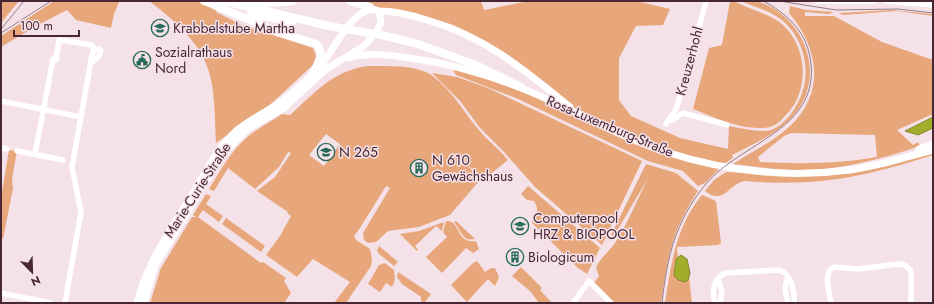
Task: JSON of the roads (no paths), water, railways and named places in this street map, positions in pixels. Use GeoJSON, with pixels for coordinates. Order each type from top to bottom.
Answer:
{"type":"FeatureCollection","features":[{"type":"Feature","properties":{"kind":"highway","name":"Rosa-Luxemburg-Straße"},"geometry":{"type":"LineString","coordinates":[[204,1],[214,5],[287,21],[332,26]]}},
{"type":"Feature","properties":{"kind":"highway","name":"Rosa-Luxemburg-Straße"},"geometry":{"type":"LineString","coordinates":[[224,1],[418,44],[476,65],[520,88]]}},
{"type":"Feature","properties":{"kind":"highway"},"geometry":{"type":"LineString","coordinates":[[240,1],[262,4],[293,1]]}},
{"type":"Feature","properties":{"kind":"highway"},"geometry":{"type":"LineString","coordinates":[[350,1],[370,6]]}},
{"type":"Feature","properties":{"kind":"highway"},"geometry":{"type":"LineString","coordinates":[[214,5],[278,32],[316,44],[320,47],[321,55],[313,72]]}},
{"type":"Feature","properties":{"kind":"main road"},"geometry":{"type":"LineString","coordinates":[[370,6],[379,11],[392,11],[453,28],[489,45],[522,67],[578,114]]}},
{"type":"Feature","properties":{"kind":"main road","name":"Marie-Curie-Straße"},"geometry":{"type":"LineString","coordinates":[[138,303],[149,266],[216,156],[234,133],[245,124],[288,97],[324,62],[335,40],[351,19],[363,9],[370,6]]}},
{"type":"Feature","properties":{"kind":"main road","name":"Marie-Curie-Straße"},"geometry":{"type":"LineString","coordinates":[[138,303],[155,266],[222,155],[246,130],[284,108],[325,70],[370,39],[381,23],[379,11]]}},
{"type":"Feature","properties":{"kind":"main road"},"geometry":{"type":"LineString","coordinates":[[339,61],[365,55],[396,56],[428,61],[520,88]]}},
{"type":"Feature","properties":{"kind":"main road","name":"Rosa-Luxemburg-Straße"},"geometry":{"type":"LineString","coordinates":[[520,88],[666,152],[733,168],[772,173],[850,170],[933,150]]}},
{"type":"Feature","properties":{"kind":"main road","name":"Rosa-Luxemburg-Straße"},"geometry":{"type":"LineString","coordinates":[[901,158],[933,144]]}},
{"type":"Feature","properties":{"kind":"street","name":"Kreuzerhohl"},"geometry":{"type":"LineString","coordinates":[[706,1],[682,91],[676,109],[668,122],[683,113],[727,125]]}},
{"type":"Feature","properties":{"kind":"street"},"geometry":{"type":"LineString","coordinates":[[817,1],[875,1]]}},
{"type":"Feature","properties":{"kind":"street"},"geometry":{"type":"LineString","coordinates":[[886,1],[933,5]]}},
{"type":"Feature","properties":{"kind":"street"},"geometry":{"type":"LineString","coordinates":[[35,154],[52,59],[56,60],[59,40],[92,45],[94,50],[96,48],[101,51],[100,56],[92,62],[72,167],[81,212],[65,303]]}},
{"type":"Feature","properties":{"kind":"street"},"geometry":{"type":"LineString","coordinates":[[1,101],[81,117]]}},
{"type":"Feature","properties":{"kind":"street"},"geometry":{"type":"LineString","coordinates":[[17,151],[63,160]]}},
{"type":"Feature","properties":{"kind":"street"},"geometry":{"type":"LineString","coordinates":[[831,303],[827,274],[830,268],[834,266],[858,269],[899,264],[906,265],[911,272],[911,303]]}},
{"type":"Feature","properties":{"kind":"street"},"geometry":{"type":"LineString","coordinates":[[715,303],[713,289],[715,281],[719,276],[725,273],[780,270],[784,272],[788,278],[794,293],[794,303]]}},
{"type":"Feature","properties":{"kind":"street"},"geometry":{"type":"LineString","coordinates":[[788,278],[786,282],[788,303]]}},
{"type":"Feature","properties":{"kind":"street"},"geometry":{"type":"LineString","coordinates":[[718,279],[722,292],[720,303]]}},
{"type":"Feature","properties":{"kind":"street"},"geometry":{"type":"LineString","coordinates":[[573,303],[589,281],[611,303]]}},
{"type":"Feature","properties":{"kind":"street"},"geometry":{"type":"LineString","coordinates":[[1,293],[51,303]]}},
{"type":"Feature","properties":{"kind":"tram line"},"geometry":{"type":"LineString","coordinates":[[2,28],[24,1]]}},
{"type":"Feature","properties":{"kind":"tram line"},"geometry":{"type":"LineString","coordinates":[[1,33],[51,1]]}},
{"type":"Feature","properties":{"kind":"tram line"},"geometry":{"type":"LineString","coordinates":[[662,303],[667,270],[674,241],[686,213],[695,199],[705,185],[720,170],[776,132],[792,118],[804,102],[811,82],[810,57],[804,39],[787,17],[763,1]]}},
{"type":"Feature","properties":{"kind":"tram line"},"geometry":{"type":"LineString","coordinates":[[779,1],[836,10],[898,9],[933,13]]}},
{"type":"Feature","properties":{"kind":"place","name":"Krabbelstube Martha"},"geometry":{"type":"Point","coordinates":[160,28]}},
{"type":"Feature","properties":{"kind":"place","name":"Sozialrathaus Nord"},"geometry":{"type":"Point","coordinates":[142,60]}},
{"type":"Feature","properties":{"kind":"place","name":"N 265"},"geometry":{"type":"Point","coordinates":[326,152]}},
{"type":"Feature","properties":{"kind":"place","name":"N 610 Gewächshaus"},"geometry":{"type":"Point","coordinates":[419,168]}},
{"type":"Feature","properties":{"kind":"place","name":"Computerpool HRZ & BIOPOOL"},"geometry":{"type":"Point","coordinates":[520,226]}},
{"type":"Feature","properties":{"kind":"place","name":"Biologicum"},"geometry":{"type":"Point","coordinates":[515,257]}}]}
